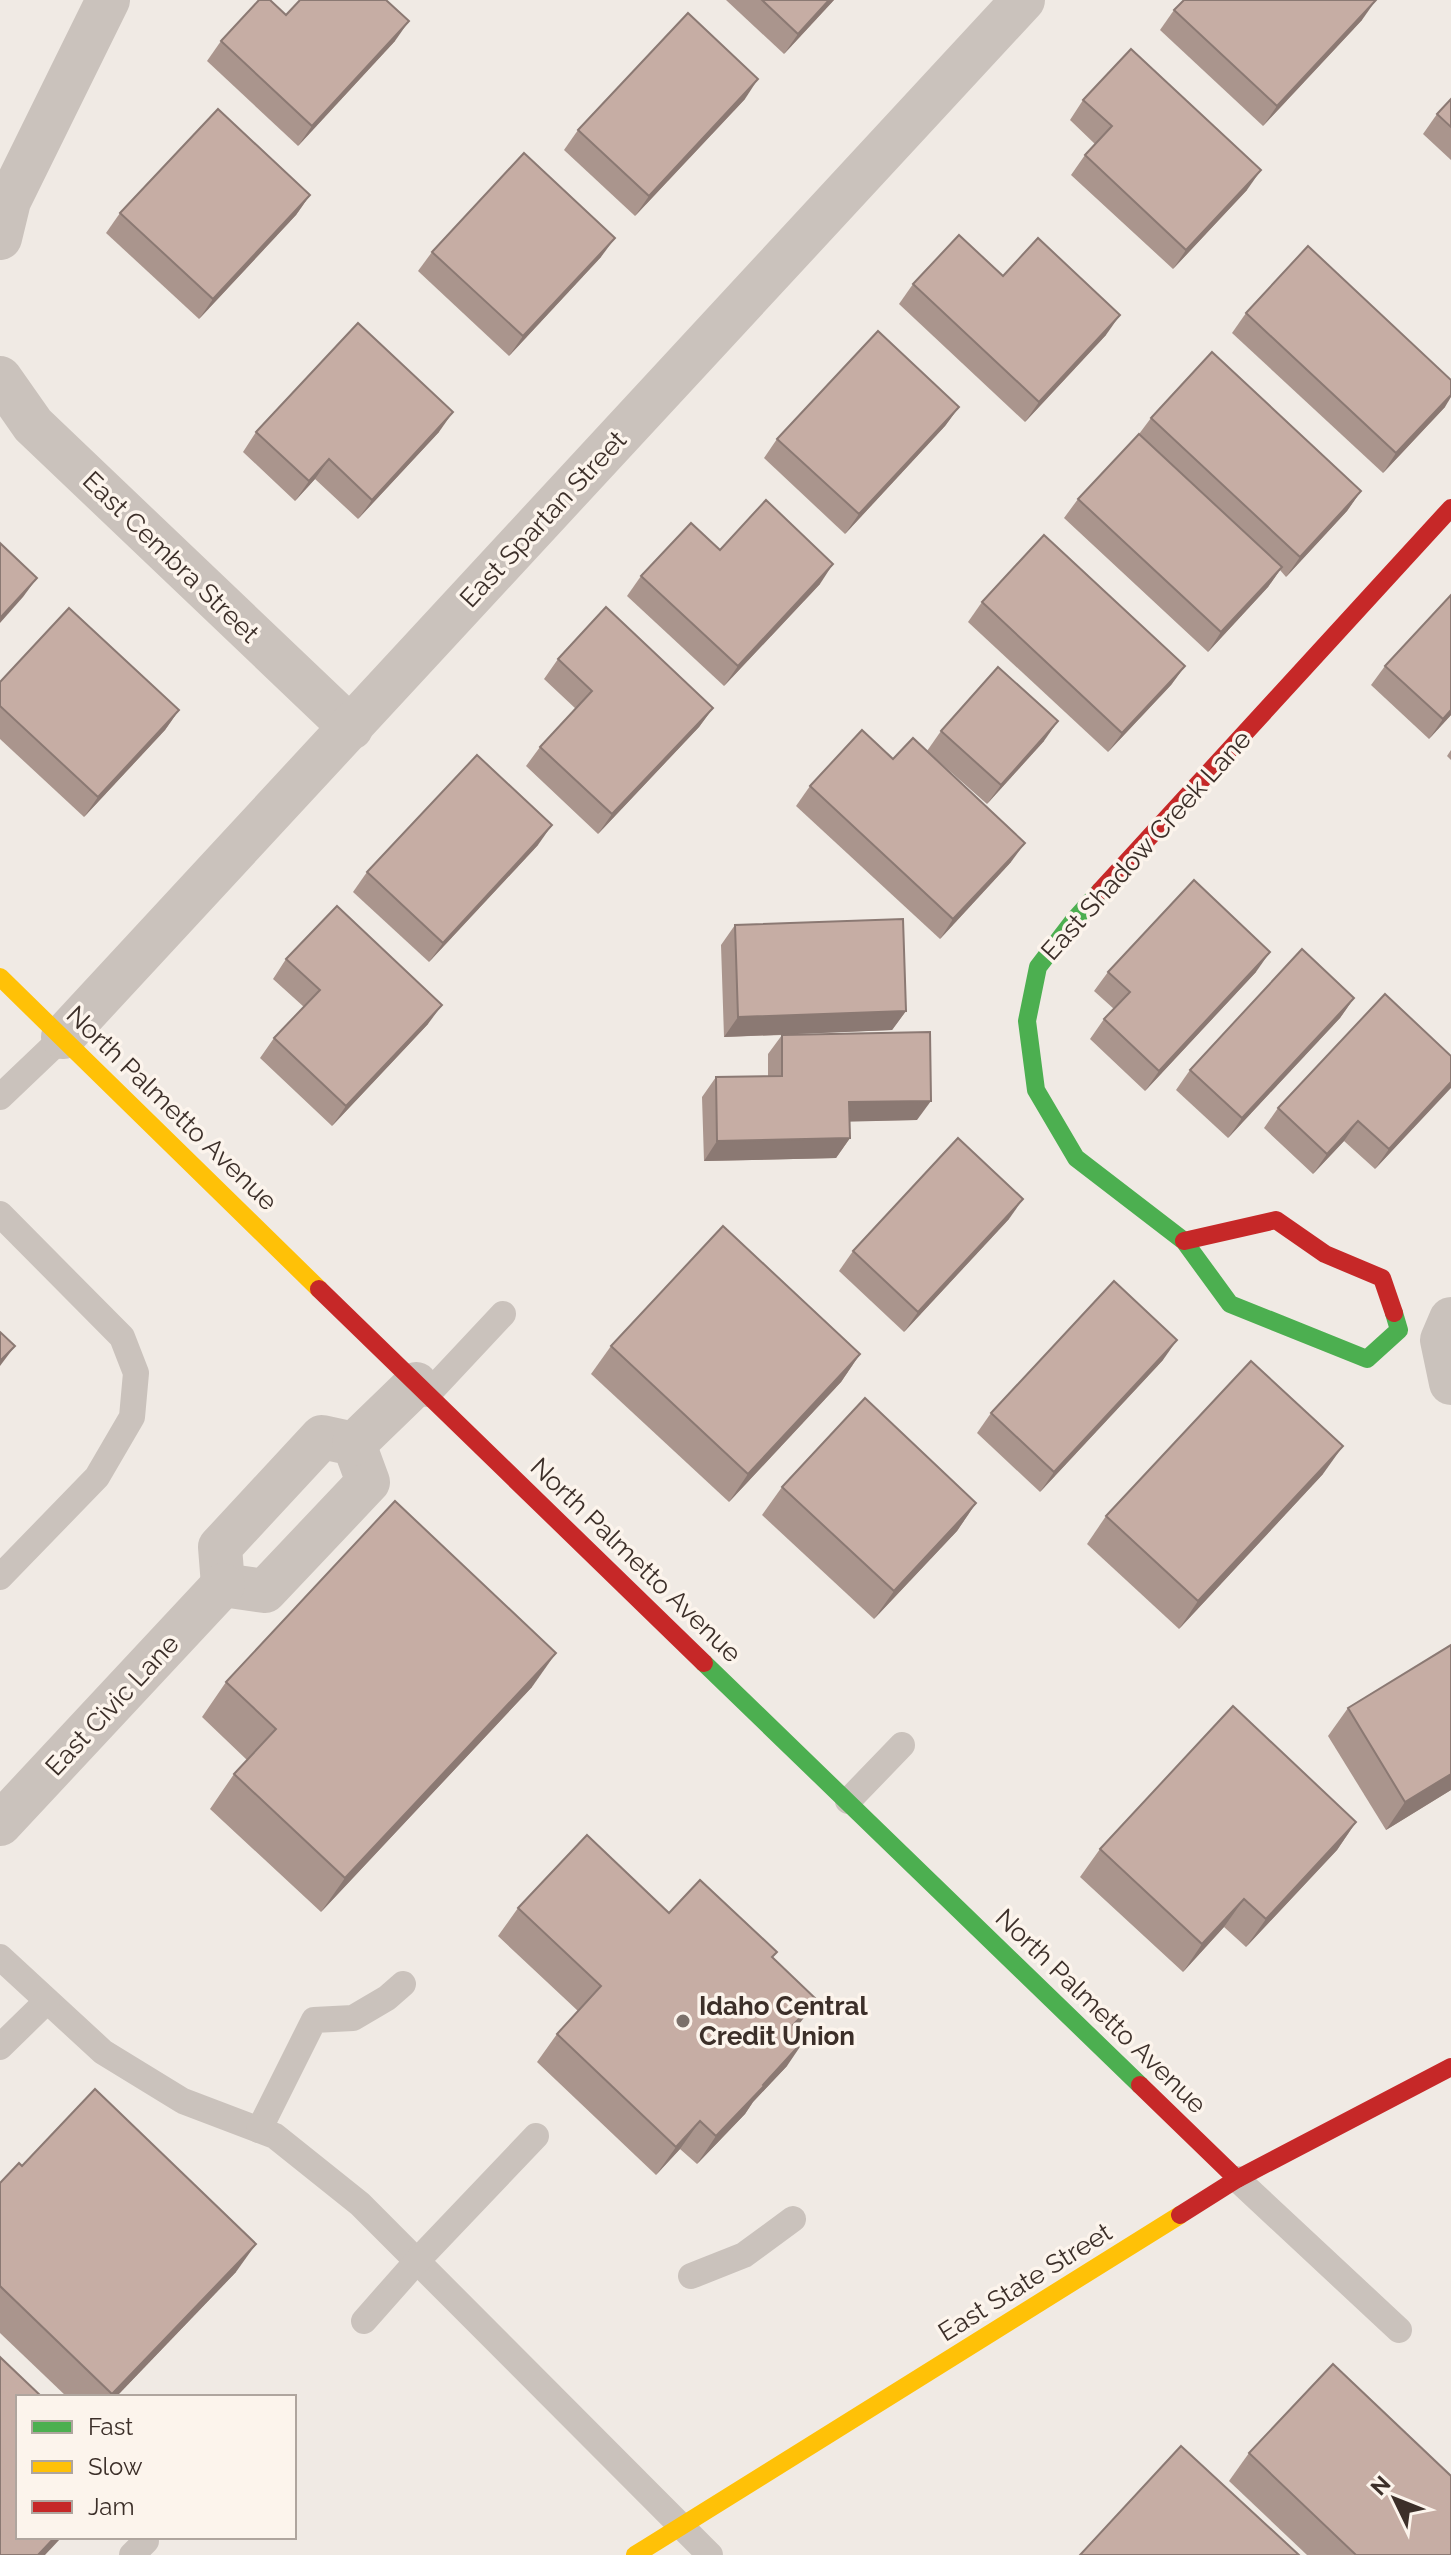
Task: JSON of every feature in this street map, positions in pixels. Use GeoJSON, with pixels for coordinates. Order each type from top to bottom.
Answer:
{"type":"FeatureCollection","features":[{"type":"Feature","properties":{"kind":"street"},"geometry":{"type":"LineString","coordinates":[[0,238],[9,201],[108,0]]}},
{"type":"Feature","properties":{"kind":"street","name":"East Spartan Street"},"geometry":{"type":"LineString","coordinates":[[63,1037],[1023,0]]}},
{"type":"Feature","properties":{"kind":"street","name":"East Cembra Street"},"geometry":{"type":"LineString","coordinates":[[0,378],[33,425],[351,728]]}},
{"type":"Feature","properties":{"kind":"street","name":"East Shadow Creek Lane"},"geometry":{"type":"LineString","coordinates":[[1399,1330],[1367,1359],[1230,1304],[1184,1241],[1076,1158],[1036,1090],[1027,1021],[1038,967],[1074,920],[1451,508]]}},
{"type":"Feature","properties":{"kind":"street","name":"North Palmetto Avenue"},"geometry":{"type":"LineString","coordinates":[[0,977],[1237,2179]]}},
{"type":"Feature","properties":{"kind":"street"},"geometry":{"type":"LineString","coordinates":[[1184,1241],[1276,1220],[1325,1254],[1382,1278],[1399,1330],[1446,1329],[1451,1383]]}},
{"type":"Feature","properties":{"kind":"street"},"geometry":{"type":"LineString","coordinates":[[354,1444],[422,1389]]}},
{"type":"Feature","properties":{"kind":"street"},"geometry":{"type":"LineString","coordinates":[[322,1437],[354,1444],[368,1482],[265,1591],[223,1585],[220,1547],[322,1437]]}},
{"type":"Feature","properties":{"kind":"street","name":"East Civic Lane"},"geometry":{"type":"LineString","coordinates":[[0,1824],[223,1585]]}},
{"type":"Feature","properties":{"kind":"street","name":"East State Street"},"geometry":{"type":"LineString","coordinates":[[635,2555],[1237,2179],[1451,2067]]}},
{"type":"Feature","properties":{"kind":"lane"},"geometry":{"type":"LineString","coordinates":[[0,1097],[63,1037]]}},
{"type":"Feature","properties":{"kind":"lane"},"geometry":{"type":"LineString","coordinates":[[0,1214],[122,1337],[136,1373],[132,1417],[97,1477],[0,1577]]}},
{"type":"Feature","properties":{"kind":"lane"},"geometry":{"type":"LineString","coordinates":[[422,1389],[503,1314]]}},
{"type":"Feature","properties":{"kind":"lane"},"geometry":{"type":"LineString","coordinates":[[848,1801],[902,1745]]}},
{"type":"Feature","properties":{"kind":"lane"},"geometry":{"type":"LineString","coordinates":[[0,1957],[103,2052],[183,2101],[275,2136],[360,2204],[710,2555]]}},
{"type":"Feature","properties":{"kind":"lane"},"geometry":{"type":"LineString","coordinates":[[259,2130],[314,2020],[353,2018],[387,1998],[403,1984]]}},
{"type":"Feature","properties":{"kind":"lane"},"geometry":{"type":"LineString","coordinates":[[0,2047],[47,2001]]}},
{"type":"Feature","properties":{"kind":"lane"},"geometry":{"type":"LineString","coordinates":[[364,2321],[536,2136]]}},
{"type":"Feature","properties":{"kind":"lane"},"geometry":{"type":"LineString","coordinates":[[1237,2179],[1399,2330]]}},
{"type":"Feature","properties":{"kind":"lane"},"geometry":{"type":"LineString","coordinates":[[691,2276],[744,2255],[793,2219]]}},
{"type":"Feature","properties":{"kind":"building"},"geometry":{"type":"Polygon","coordinates":[[[259,0],[270,0],[286,15],[300,0],[386,0],[409,21],[312,126],[221,41],[259,0]]]}},
{"type":"Feature","properties":{"kind":"building"},"geometry":{"type":"Polygon","coordinates":[[[762,0],[829,0],[798,34],[762,0]]]}},
{"type":"Feature","properties":{"kind":"building"},"geometry":{"type":"Polygon","coordinates":[[[1184,0],[1376,0],[1277,106],[1174,10],[1184,0]]]}},
{"type":"Feature","properties":{"kind":"building"},"geometry":{"type":"Polygon","coordinates":[[[688,13],[758,79],[649,196],[578,130],[688,13]]]}},
{"type":"Feature","properties":{"kind":"building"},"geometry":{"type":"Polygon","coordinates":[[[1131,49],[1261,170],[1186,250],[1085,155],[1112,126],[1083,100],[1131,49]]]}},
{"type":"Feature","properties":{"kind":"building"},"geometry":{"type":"Polygon","coordinates":[[[1451,99],[1451,127],[1437,114],[1451,99]]]}},
{"type":"Feature","properties":{"kind":"building"},"geometry":{"type":"Polygon","coordinates":[[[218,109],[310,195],[213,299],[120,213],[218,109]]]}},
{"type":"Feature","properties":{"kind":"building"},"geometry":{"type":"Polygon","coordinates":[[[524,153],[615,238],[523,336],[432,252],[524,153]]]}},
{"type":"Feature","properties":{"kind":"building"},"geometry":{"type":"Polygon","coordinates":[[[959,235],[1003,276],[1038,238],[1120,315],[1039,402],[913,284],[959,235]]]}},
{"type":"Feature","properties":{"kind":"building"},"geometry":{"type":"Polygon","coordinates":[[[1308,246],[1451,380],[1451,395],[1396,453],[1246,313],[1308,246]]]}},
{"type":"Feature","properties":{"kind":"building"},"geometry":{"type":"Polygon","coordinates":[[[358,323],[453,412],[372,500],[329,459],[309,481],[256,432],[358,323]]]}},
{"type":"Feature","properties":{"kind":"building"},"geometry":{"type":"Polygon","coordinates":[[[878,331],[959,407],[859,514],[777,439],[878,331]]]}},
{"type":"Feature","properties":{"kind":"building"},"geometry":{"type":"Polygon","coordinates":[[[1212,352],[1361,491],[1300,557],[1151,418],[1212,352]]]}},
{"type":"Feature","properties":{"kind":"building"},"geometry":{"type":"Polygon","coordinates":[[[1139,434],[1282,567],[1221,632],[1078,499],[1139,434]]]}},
{"type":"Feature","properties":{"kind":"building"},"geometry":{"type":"Polygon","coordinates":[[[766,500],[833,564],[738,666],[641,576],[691,523],[720,550],[766,500]]]}},
{"type":"Feature","properties":{"kind":"building"},"geometry":{"type":"Polygon","coordinates":[[[1044,535],[1185,666],[1122,733],[982,602],[1044,535]]]}},
{"type":"Feature","properties":{"kind":"building"},"geometry":{"type":"Polygon","coordinates":[[[0,543],[37,578],[0,618],[0,543]]]}},
{"type":"Feature","properties":{"kind":"building"},"geometry":{"type":"Polygon","coordinates":[[[1451,595],[1451,710],[1443,719],[1385,666],[1451,595]]]}},
{"type":"Feature","properties":{"kind":"building"},"geometry":{"type":"Polygon","coordinates":[[[606,607],[713,708],[612,814],[540,747],[592,691],[558,659],[606,607]]]}},
{"type":"Feature","properties":{"kind":"building"},"geometry":{"type":"Polygon","coordinates":[[[69,608],[179,710],[98,797],[0,706],[0,682],[69,608]]]}},
{"type":"Feature","properties":{"kind":"building"},"geometry":{"type":"Polygon","coordinates":[[[998,667],[1058,721],[1001,785],[941,731],[998,667]]]}},
{"type":"Feature","properties":{"kind":"building"},"geometry":{"type":"Polygon","coordinates":[[[862,730],[893,759],[913,738],[1025,843],[953,919],[810,786],[862,730]]]}},
{"type":"Feature","properties":{"kind":"building"},"geometry":{"type":"Polygon","coordinates":[[[477,755],[552,825],[443,943],[367,872],[477,755]]]}},
{"type":"Feature","properties":{"kind":"building"},"geometry":{"type":"Polygon","coordinates":[[[1194,880],[1270,952],[1159,1071],[1104,1019],[1130,992],[1108,972],[1194,880]]]}},
{"type":"Feature","properties":{"kind":"building"},"geometry":{"type":"Polygon","coordinates":[[[337,906],[442,1005],[346,1106],[274,1038],[320,990],[286,959],[337,906]]]}},
{"type":"Feature","properties":{"kind":"building"},"geometry":{"type":"Polygon","coordinates":[[[903,919],[906,1011],[738,1017],[735,925],[903,919]]]}},
{"type":"Feature","properties":{"kind":"building"},"geometry":{"type":"Polygon","coordinates":[[[1302,949],[1354,998],[1242,1118],[1190,1070],[1302,949]]]}},
{"type":"Feature","properties":{"kind":"building"},"geometry":{"type":"Polygon","coordinates":[[[1385,994],[1451,1056],[1451,1082],[1389,1149],[1358,1121],[1327,1154],[1278,1108],[1385,994]]]}},
{"type":"Feature","properties":{"kind":"building"},"geometry":{"type":"Polygon","coordinates":[[[930,1032],[931,1101],[849,1102],[850,1138],[717,1141],[716,1077],[782,1076],[782,1035],[930,1032]]]}},
{"type":"Feature","properties":{"kind":"building"},"geometry":{"type":"Polygon","coordinates":[[[958,1138],[1023,1199],[918,1312],[853,1251],[958,1138]]]}},
{"type":"Feature","properties":{"kind":"building"},"geometry":{"type":"Polygon","coordinates":[[[723,1226],[860,1354],[748,1474],[611,1346],[723,1226]]]}},
{"type":"Feature","properties":{"kind":"building"},"geometry":{"type":"Polygon","coordinates":[[[1114,1281],[1177,1340],[1054,1472],[991,1413],[1114,1281]]]}},
{"type":"Feature","properties":{"kind":"building"},"geometry":{"type":"Polygon","coordinates":[[[0,1332],[15,1346],[0,1361],[0,1332]]]}},
{"type":"Feature","properties":{"kind":"building"},"geometry":{"type":"Polygon","coordinates":[[[1251,1361],[1343,1446],[1198,1601],[1106,1516],[1251,1361]]]}},
{"type":"Feature","properties":{"kind":"building"},"geometry":{"type":"Polygon","coordinates":[[[865,1398],[976,1503],[894,1591],[782,1487],[865,1398]]]}},
{"type":"Feature","properties":{"kind":"building"},"geometry":{"type":"Polygon","coordinates":[[[395,1501],[556,1653],[345,1878],[234,1774],[276,1729],[226,1682],[395,1501]]]}},
{"type":"Feature","properties":{"kind":"building"},"geometry":{"type":"Polygon","coordinates":[[[1451,1645],[1451,1774],[1405,1802],[1348,1708],[1451,1645]]]}},
{"type":"Feature","properties":{"kind":"building"},"geometry":{"type":"Polygon","coordinates":[[[1233,1706],[1356,1822],[1266,1919],[1244,1899],[1202,1944],[1100,1849],[1233,1706]]]}},
{"type":"Feature","properties":{"kind":"building","name":"Idaho Central Credit Union"},"geometry":{"type":"Polygon","coordinates":[[[587,1835],[669,1913],[700,1880],[777,1952],[772,1957],[817,2000],[793,2025],[806,2038],[716,2136],[700,2121],[676,2147],[557,2034],[601,1986],[518,1908],[587,1835]]]}},
{"type":"Feature","properties":{"kind":"building"},"geometry":{"type":"Polygon","coordinates":[[[95,2089],[256,2244],[112,2394],[0,2286],[0,2183],[19,2163],[22,2166],[95,2089]]]}},
{"type":"Feature","properties":{"kind":"building"},"geometry":{"type":"Polygon","coordinates":[[[0,2357],[40,2395],[16,2395],[16,2539],[53,2539],[38,2555],[0,2555],[0,2357]]]}},
{"type":"Feature","properties":{"kind":"building"},"geometry":{"type":"Polygon","coordinates":[[[1333,2364],[1451,2476],[1451,2555],[1356,2555],[1249,2453],[1333,2364]]]}},
{"type":"Feature","properties":{"kind":"building"},"geometry":{"type":"Polygon","coordinates":[[[1181,2446],[1299,2555],[1080,2555],[1181,2446]]]}},
{"type":"Feature","properties":{"kind":"traffic: fast"},"geometry":{"type":"LineString","coordinates":[[1100,891],[1038,967],[1027,1021],[1036,1090],[1076,1158],[1184,1241],[1230,1304],[1367,1359],[1399,1330],[1394,1313]]}},
{"type":"Feature","properties":{"kind":"traffic: fast"},"geometry":{"type":"LineString","coordinates":[[704,1663],[1140,2085]]}},
{"type":"Feature","properties":{"kind":"traffic: slow"},"geometry":{"type":"LineString","coordinates":[[0,977],[319,1289]]}},
{"type":"Feature","properties":{"kind":"traffic: slow"},"geometry":{"type":"LineString","coordinates":[[635,2555],[1180,2215]]}},
{"type":"Feature","properties":{"kind":"traffic: jam"},"geometry":{"type":"LineString","coordinates":[[1100,891],[1451,508]]}},
{"type":"Feature","properties":{"kind":"traffic: jam"},"geometry":{"type":"LineString","coordinates":[[1184,1241],[1276,1220],[1325,1254],[1382,1278],[1394,1313]]}},
{"type":"Feature","properties":{"kind":"traffic: jam"},"geometry":{"type":"LineString","coordinates":[[319,1289],[704,1663]]}},
{"type":"Feature","properties":{"kind":"traffic: jam"},"geometry":{"type":"LineString","coordinates":[[1180,2215],[1237,2179],[1451,2067]]}},
{"type":"Feature","properties":{"kind":"traffic: jam"},"geometry":{"type":"LineString","coordinates":[[1140,2085],[1237,2179]]}},
{"type":"Feature","properties":{"kind":"place","name":"Idaho Central Credit Union"},"geometry":{"type":"Point","coordinates":[683,2021]}}]}
